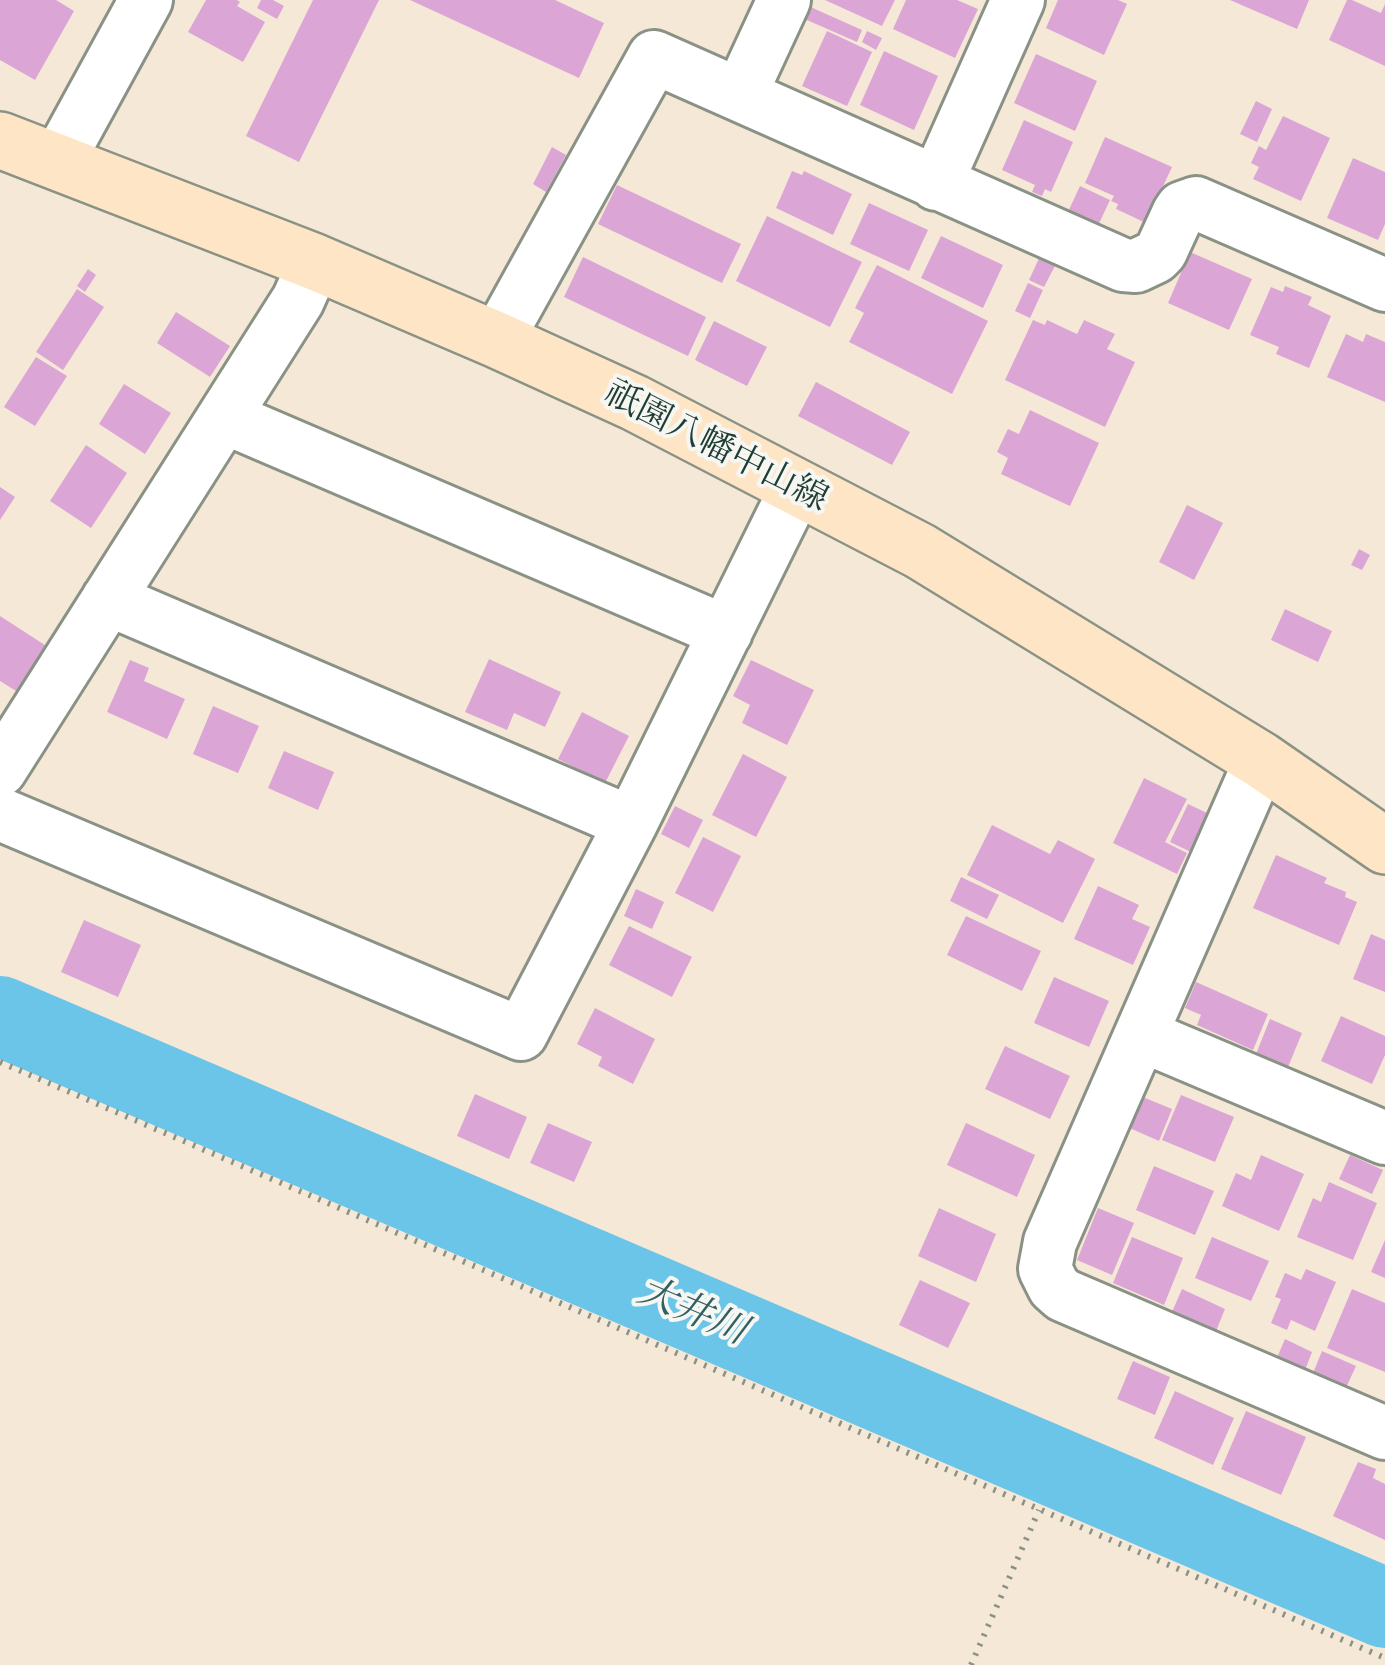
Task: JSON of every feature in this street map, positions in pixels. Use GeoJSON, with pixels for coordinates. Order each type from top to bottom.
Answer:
{"type":"FeatureCollection","features":[{"type":"Feature","properties":{"kind":"main road","name":"祇園八幡中山線"},"geometry":{"type":"LineString","coordinates":[[0,140],[315,262],[635,403],[920,551],[1260,760],[1385,846]]}},
{"type":"Feature","properties":{"kind":"street"},"geometry":{"type":"LineString","coordinates":[[58,161],[146,0]]}},
{"type":"Feature","properties":{"kind":"street"},"geometry":{"type":"LineString","coordinates":[[740,96],[784,0]]}},
{"type":"Feature","properties":{"kind":"street"},"geometry":{"type":"LineString","coordinates":[[936,184],[1018,0]]}},
{"type":"Feature","properties":{"kind":"street"},"geometry":{"type":"LineString","coordinates":[[497,340],[654,57],[1123,265],[1136,266],[1156,257],[1178,214],[1196,202],[1385,285]]}},
{"type":"Feature","properties":{"kind":"street"},"geometry":{"type":"LineString","coordinates":[[0,770],[298,300],[315,262]]}},
{"type":"Feature","properties":{"kind":"street"},"geometry":{"type":"LineString","coordinates":[[224,416],[726,632]]}},
{"type":"Feature","properties":{"kind":"street"},"geometry":{"type":"LineString","coordinates":[[0,814],[521,1034],[631,824],[797,487]]}},
{"type":"Feature","properties":{"kind":"street"},"geometry":{"type":"LineString","coordinates":[[108,600],[631,824]]}},
{"type":"Feature","properties":{"kind":"street"},"geometry":{"type":"LineString","coordinates":[[1260,760],[1050,1242],[1048,1278],[1064,1295],[1385,1433]]}},
{"type":"Feature","properties":{"kind":"street"},"geometry":{"type":"LineString","coordinates":[[1141,1035],[1385,1138]]}},
{"type":"Feature","properties":{"kind":"path"},"geometry":{"type":"LineString","coordinates":[[0,1062],[1385,1658]]}},
{"type":"Feature","properties":{"kind":"path"},"geometry":{"type":"LineString","coordinates":[[971,1665],[1039,1510]]}},
{"type":"Feature","properties":{"kind":"building"},"geometry":{"type":"Polygon","coordinates":[[[0,0],[56,0],[74,11],[35,80],[0,60],[0,0]]]}},
{"type":"Feature","properties":{"kind":"building"},"geometry":{"type":"Polygon","coordinates":[[[206,0],[237,0],[237,6],[265,22],[243,62],[188,32],[206,0]]]}},
{"type":"Feature","properties":{"kind":"building"},"geometry":{"type":"Polygon","coordinates":[[[261,0],[273,0],[284,6],[277,19],[257,8],[261,0]]]}},
{"type":"Feature","properties":{"kind":"building"},"geometry":{"type":"Polygon","coordinates":[[[313,0],[379,0],[299,162],[246,136],[313,0]]]}},
{"type":"Feature","properties":{"kind":"building"},"geometry":{"type":"Polygon","coordinates":[[[410,0],[555,0],[604,23],[579,78],[410,0]]]}},
{"type":"Feature","properties":{"kind":"building"},"geometry":{"type":"Polygon","coordinates":[[[825,0],[895,0],[882,26],[825,0]]]}},
{"type":"Feature","properties":{"kind":"building"},"geometry":{"type":"Polygon","coordinates":[[[906,0],[957,0],[978,9],[955,58],[893,29],[906,0]]]}},
{"type":"Feature","properties":{"kind":"building"},"geometry":{"type":"Polygon","coordinates":[[[1058,0],[1118,0],[1127,4],[1104,55],[1046,28],[1058,0]]]}},
{"type":"Feature","properties":{"kind":"building"},"geometry":{"type":"Polygon","coordinates":[[[1230,0],[1309,0],[1297,29],[1230,0]]]}},
{"type":"Feature","properties":{"kind":"building"},"geometry":{"type":"Polygon","coordinates":[[[1347,0],[1381,13],[1385,4],[1385,66],[1329,40],[1347,0]]]}},
{"type":"Feature","properties":{"kind":"building"},"geometry":{"type":"Polygon","coordinates":[[[806,5],[862,30],[857,42],[800,17],[806,5]]]}},
{"type":"Feature","properties":{"kind":"building"},"geometry":{"type":"Polygon","coordinates":[[[827,31],[872,52],[847,106],[802,86],[827,31]]]}},
{"type":"Feature","properties":{"kind":"building"},"geometry":{"type":"Polygon","coordinates":[[[867,31],[882,38],[876,50],[862,42],[867,31]]]}},
{"type":"Feature","properties":{"kind":"building"},"geometry":{"type":"Polygon","coordinates":[[[884,51],[938,76],[914,130],[860,105],[884,51]]]}},
{"type":"Feature","properties":{"kind":"building"},"geometry":{"type":"Polygon","coordinates":[[[1036,54],[1097,81],[1075,131],[1014,103],[1036,54]]]}},
{"type":"Feature","properties":{"kind":"building"},"geometry":{"type":"Polygon","coordinates":[[[1256,101],[1272,109],[1257,142],[1240,134],[1256,101]]]}},
{"type":"Feature","properties":{"kind":"building"},"geometry":{"type":"Polygon","coordinates":[[[1283,116],[1330,138],[1301,201],[1253,179],[1259,167],[1251,163],[1259,146],[1266,150],[1283,116]]]}},
{"type":"Feature","properties":{"kind":"building"},"geometry":{"type":"Polygon","coordinates":[[[1024,120],[1073,142],[1051,192],[1045,189],[1042,196],[1032,192],[1035,185],[1002,170],[1024,120]]]}},
{"type":"Feature","properties":{"kind":"building"},"geometry":{"type":"Polygon","coordinates":[[[1105,137],[1172,167],[1146,223],[1116,209],[1118,204],[1111,201],[1114,196],[1085,183],[1105,137]]]}},
{"type":"Feature","properties":{"kind":"building"},"geometry":{"type":"Polygon","coordinates":[[[552,147],[566,155],[546,192],[533,184],[552,147]]]}},
{"type":"Feature","properties":{"kind":"building"},"geometry":{"type":"Polygon","coordinates":[[[1353,158],[1385,172],[1385,224],[1378,240],[1327,218],[1353,158]]]}},
{"type":"Feature","properties":{"kind":"building"},"geometry":{"type":"Polygon","coordinates":[[[792,171],[802,175],[804,171],[852,194],[833,235],[776,208],[792,171]]]}},
{"type":"Feature","properties":{"kind":"building"},"geometry":{"type":"Polygon","coordinates":[[[617,185],[741,244],[722,283],[598,224],[617,185]]]}},
{"type":"Feature","properties":{"kind":"building"},"geometry":{"type":"Polygon","coordinates":[[[1080,186],[1110,200],[1096,230],[1066,216],[1080,186]]]}},
{"type":"Feature","properties":{"kind":"building"},"geometry":{"type":"Polygon","coordinates":[[[869,203],[928,230],[909,271],[850,244],[869,203]]]}},
{"type":"Feature","properties":{"kind":"building"},"geometry":{"type":"Polygon","coordinates":[[[767,216],[862,262],[830,327],[736,281],[767,216]]]}},
{"type":"Feature","properties":{"kind":"building"},"geometry":{"type":"Polygon","coordinates":[[[941,236],[1003,265],[983,308],[921,278],[941,236]]]}},
{"type":"Feature","properties":{"kind":"building"},"geometry":{"type":"Polygon","coordinates":[[[1190,252],[1252,279],[1229,330],[1168,303],[1190,252]]]}},
{"type":"Feature","properties":{"kind":"building"},"geometry":{"type":"Polygon","coordinates":[[[1041,254],[1057,262],[1044,287],[1029,280],[1041,254]]]}},
{"type":"Feature","properties":{"kind":"building"},"geometry":{"type":"Polygon","coordinates":[[[583,257],[706,317],[688,356],[564,297],[583,257]]]}},
{"type":"Feature","properties":{"kind":"building"},"geometry":{"type":"Polygon","coordinates":[[[877,265],[988,321],[952,394],[849,342],[864,313],[855,308],[877,265]]]}},
{"type":"Feature","properties":{"kind":"building"},"geometry":{"type":"Polygon","coordinates":[[[88,269],[96,275],[85,292],[77,286],[88,269]]]}},
{"type":"Feature","properties":{"kind":"building"},"geometry":{"type":"Polygon","coordinates":[[[1028,283],[1043,290],[1030,318],[1015,311],[1028,283]]]}},
{"type":"Feature","properties":{"kind":"building"},"geometry":{"type":"Polygon","coordinates":[[[1285,286],[1312,297],[1308,305],[1331,316],[1309,368],[1276,354],[1279,347],[1250,335],[1271,287],[1283,292],[1285,286]]]}},
{"type":"Feature","properties":{"kind":"building"},"geometry":{"type":"Polygon","coordinates":[[[77,289],[104,307],[63,370],[36,352],[77,289]]]}},
{"type":"Feature","properties":{"kind":"building"},"geometry":{"type":"Polygon","coordinates":[[[176,312],[230,346],[210,377],[157,343],[176,312]]]}},
{"type":"Feature","properties":{"kind":"building"},"geometry":{"type":"Polygon","coordinates":[[[1033,320],[1045,325],[1047,320],[1077,334],[1084,320],[1115,334],[1107,349],[1135,362],[1105,427],[1005,380],[1033,320]]]}},
{"type":"Feature","properties":{"kind":"building"},"geometry":{"type":"Polygon","coordinates":[[[714,321],[767,347],[747,386],[695,360],[714,321]]]}},
{"type":"Feature","properties":{"kind":"building"},"geometry":{"type":"Polygon","coordinates":[[[1346,334],[1363,342],[1366,334],[1385,342],[1385,402],[1327,377],[1346,334]]]}},
{"type":"Feature","properties":{"kind":"building"},"geometry":{"type":"Polygon","coordinates":[[[36,357],[67,376],[35,426],[4,407],[36,357]]]}},
{"type":"Feature","properties":{"kind":"building"},"geometry":{"type":"Polygon","coordinates":[[[816,382],[910,432],[892,465],[798,416],[816,382]]]}},
{"type":"Feature","properties":{"kind":"building"},"geometry":{"type":"Polygon","coordinates":[[[124,384],[171,413],[145,454],[99,424],[124,384]]]}},
{"type":"Feature","properties":{"kind":"building"},"geometry":{"type":"Polygon","coordinates":[[[1030,410],[1099,443],[1070,506],[1001,474],[1008,458],[997,452],[1008,429],[1019,434],[1030,410]]]}},
{"type":"Feature","properties":{"kind":"building"},"geometry":{"type":"Polygon","coordinates":[[[86,445],[127,473],[91,528],[50,501],[86,445]]]}},
{"type":"Feature","properties":{"kind":"building"},"geometry":{"type":"Polygon","coordinates":[[[0,487],[15,497],[0,520],[0,487]]]}},
{"type":"Feature","properties":{"kind":"building"},"geometry":{"type":"Polygon","coordinates":[[[1187,505],[1223,523],[1194,580],[1159,562],[1187,505]]]}},
{"type":"Feature","properties":{"kind":"building"},"geometry":{"type":"Polygon","coordinates":[[[1359,549],[1370,555],[1362,570],[1351,565],[1359,549]]]}},
{"type":"Feature","properties":{"kind":"building"},"geometry":{"type":"Polygon","coordinates":[[[1285,609],[1332,631],[1318,662],[1271,640],[1285,609]]]}},
{"type":"Feature","properties":{"kind":"building"},"geometry":{"type":"Polygon","coordinates":[[[0,616],[51,649],[21,694],[0,681],[0,616]]]}},
{"type":"Feature","properties":{"kind":"building"},"geometry":{"type":"Polygon","coordinates":[[[489,659],[561,692],[545,727],[514,713],[507,730],[465,712],[489,659]]]}},
{"type":"Feature","properties":{"kind":"building"},"geometry":{"type":"Polygon","coordinates":[[[130,660],[149,668],[144,681],[185,699],[167,739],[107,712],[130,660]]]}},
{"type":"Feature","properties":{"kind":"building"},"geometry":{"type":"Polygon","coordinates":[[[751,660],[814,690],[787,745],[742,723],[750,705],[733,696],[751,660]]]}},
{"type":"Feature","properties":{"kind":"building"},"geometry":{"type":"Polygon","coordinates":[[[213,706],[259,726],[238,773],[193,754],[213,706]]]}},
{"type":"Feature","properties":{"kind":"building"},"geometry":{"type":"Polygon","coordinates":[[[582,712],[629,736],[605,783],[558,759],[582,712]]]}},
{"type":"Feature","properties":{"kind":"building"},"geometry":{"type":"Polygon","coordinates":[[[284,751],[334,772],[318,810],[268,788],[284,751]]]}},
{"type":"Feature","properties":{"kind":"building"},"geometry":{"type":"Polygon","coordinates":[[[743,754],[787,777],[756,837],[712,815],[743,754]]]}},
{"type":"Feature","properties":{"kind":"building"},"geometry":{"type":"Polygon","coordinates":[[[1144,778],[1187,799],[1165,842],[1187,853],[1177,874],[1113,843],[1144,778]]]}},
{"type":"Feature","properties":{"kind":"building"},"geometry":{"type":"Polygon","coordinates":[[[1188,804],[1209,814],[1191,852],[1170,842],[1188,804]]]}},
{"type":"Feature","properties":{"kind":"building"},"geometry":{"type":"Polygon","coordinates":[[[675,806],[703,820],[689,848],[661,834],[675,806]]]}},
{"type":"Feature","properties":{"kind":"building"},"geometry":{"type":"Polygon","coordinates":[[[992,825],[1050,854],[1058,840],[1095,859],[1063,923],[967,875],[992,825]]]}},
{"type":"Feature","properties":{"kind":"building"},"geometry":{"type":"Polygon","coordinates":[[[703,837],[741,856],[713,912],[675,893],[703,837]]]}},
{"type":"Feature","properties":{"kind":"building"},"geometry":{"type":"Polygon","coordinates":[[[1276,855],[1327,878],[1324,883],[1346,892],[1345,897],[1357,902],[1339,945],[1253,908],[1276,855]]]}},
{"type":"Feature","properties":{"kind":"building"},"geometry":{"type":"Polygon","coordinates":[[[961,877],[999,895],[987,919],[950,901],[961,877]]]}},
{"type":"Feature","properties":{"kind":"building"},"geometry":{"type":"Polygon","coordinates":[[[1098,886],[1139,905],[1132,919],[1150,927],[1133,965],[1074,939],[1098,886]]]}},
{"type":"Feature","properties":{"kind":"building"},"geometry":{"type":"Polygon","coordinates":[[[636,889],[664,902],[652,929],[624,916],[636,889]]]}},
{"type":"Feature","properties":{"kind":"building"},"geometry":{"type":"Polygon","coordinates":[[[966,916],[1041,951],[1022,991],[947,955],[966,916]]]}},
{"type":"Feature","properties":{"kind":"building"},"geometry":{"type":"Polygon","coordinates":[[[84,920],[141,945],[118,997],[61,972],[84,920]]]}},
{"type":"Feature","properties":{"kind":"building"},"geometry":{"type":"Polygon","coordinates":[[[629,926],[692,957],[672,997],[609,965],[629,926]]]}},
{"type":"Feature","properties":{"kind":"building"},"geometry":{"type":"Polygon","coordinates":[[[1371,934],[1385,940],[1385,992],[1353,979],[1371,934]]]}},
{"type":"Feature","properties":{"kind":"building"},"geometry":{"type":"Polygon","coordinates":[[[1054,977],[1109,1001],[1089,1047],[1034,1023],[1054,977]]]}},
{"type":"Feature","properties":{"kind":"building"},"geometry":{"type":"Polygon","coordinates":[[[1196,982],[1268,1014],[1253,1050],[1197,1025],[1201,1015],[1185,1008],[1196,982]]]}},
{"type":"Feature","properties":{"kind":"building"},"geometry":{"type":"Polygon","coordinates":[[[595,1008],[655,1039],[633,1084],[598,1066],[602,1057],[577,1044],[595,1008]]]}},
{"type":"Feature","properties":{"kind":"building"},"geometry":{"type":"Polygon","coordinates":[[[1341,1016],[1385,1036],[1385,1055],[1372,1084],[1321,1061],[1341,1016]]]}},
{"type":"Feature","properties":{"kind":"building"},"geometry":{"type":"Polygon","coordinates":[[[1270,1019],[1302,1033],[1288,1067],[1256,1054],[1270,1019]]]}},
{"type":"Feature","properties":{"kind":"building"},"geometry":{"type":"Polygon","coordinates":[[[1005,1046],[1070,1076],[1050,1119],[985,1089],[1005,1046]]]}},
{"type":"Feature","properties":{"kind":"building"},"geometry":{"type":"Polygon","coordinates":[[[475,1094],[527,1117],[509,1159],[457,1136],[475,1094]]]}},
{"type":"Feature","properties":{"kind":"building"},"geometry":{"type":"Polygon","coordinates":[[[1138,1095],[1172,1109],[1159,1141],[1125,1126],[1138,1095]]]}},
{"type":"Feature","properties":{"kind":"building"},"geometry":{"type":"Polygon","coordinates":[[[1181,1095],[1234,1117],[1215,1162],[1162,1140],[1181,1095]]]}},
{"type":"Feature","properties":{"kind":"building"},"geometry":{"type":"Polygon","coordinates":[[[548,1123],[592,1142],[574,1182],[530,1163],[548,1123]]]}},
{"type":"Feature","properties":{"kind":"building"},"geometry":{"type":"Polygon","coordinates":[[[966,1123],[1035,1155],[1017,1197],[947,1165],[966,1123]]]}},
{"type":"Feature","properties":{"kind":"building"},"geometry":{"type":"Polygon","coordinates":[[[1261,1155],[1304,1174],[1279,1231],[1222,1206],[1236,1173],[1251,1180],[1261,1155]]]}},
{"type":"Feature","properties":{"kind":"building"},"geometry":{"type":"Polygon","coordinates":[[[1350,1155],[1383,1170],[1372,1194],[1339,1179],[1350,1155]]]}},
{"type":"Feature","properties":{"kind":"building"},"geometry":{"type":"Polygon","coordinates":[[[1154,1166],[1214,1191],[1195,1235],[1136,1210],[1154,1166]]]}},
{"type":"Feature","properties":{"kind":"building"},"geometry":{"type":"Polygon","coordinates":[[[1329,1182],[1377,1203],[1353,1260],[1297,1237],[1313,1198],[1321,1202],[1329,1182]]]}},
{"type":"Feature","properties":{"kind":"building"},"geometry":{"type":"Polygon","coordinates":[[[939,1208],[996,1234],[976,1282],[918,1256],[939,1208]]]}},
{"type":"Feature","properties":{"kind":"building"},"geometry":{"type":"Polygon","coordinates":[[[1098,1208],[1134,1223],[1112,1275],[1077,1260],[1098,1208]]]}},
{"type":"Feature","properties":{"kind":"building"},"geometry":{"type":"Polygon","coordinates":[[[1132,1237],[1183,1258],[1164,1305],[1113,1283],[1132,1237]]]}},
{"type":"Feature","properties":{"kind":"building"},"geometry":{"type":"Polygon","coordinates":[[[1212,1237],[1269,1261],[1251,1301],[1195,1278],[1212,1237]]]}},
{"type":"Feature","properties":{"kind":"building"},"geometry":{"type":"Polygon","coordinates":[[[1385,1240],[1385,1278],[1371,1272],[1385,1240]]]}},
{"type":"Feature","properties":{"kind":"building"},"geometry":{"type":"Polygon","coordinates":[[[1306,1269],[1336,1282],[1315,1331],[1291,1320],[1287,1330],[1271,1323],[1281,1299],[1275,1297],[1285,1273],[1301,1280],[1306,1269]]]}},
{"type":"Feature","properties":{"kind":"building"},"geometry":{"type":"Polygon","coordinates":[[[920,1280],[970,1303],[948,1348],[899,1325],[920,1280]]]}},
{"type":"Feature","properties":{"kind":"building"},"geometry":{"type":"Polygon","coordinates":[[[1182,1289],[1225,1309],[1216,1331],[1172,1312],[1182,1289]]]}},
{"type":"Feature","properties":{"kind":"building"},"geometry":{"type":"Polygon","coordinates":[[[1352,1289],[1385,1303],[1385,1372],[1327,1348],[1352,1289]]]}},
{"type":"Feature","properties":{"kind":"building"},"geometry":{"type":"Polygon","coordinates":[[[1285,1339],[1312,1352],[1304,1373],[1276,1360],[1285,1339]]]}},
{"type":"Feature","properties":{"kind":"building"},"geometry":{"type":"Polygon","coordinates":[[[1322,1351],[1356,1366],[1344,1392],[1311,1378],[1322,1351]]]}},
{"type":"Feature","properties":{"kind":"building"},"geometry":{"type":"Polygon","coordinates":[[[1133,1361],[1170,1377],[1155,1415],[1117,1399],[1133,1361]]]}},
{"type":"Feature","properties":{"kind":"building"},"geometry":{"type":"Polygon","coordinates":[[[1175,1391],[1234,1418],[1213,1465],[1154,1438],[1175,1391]]]}},
{"type":"Feature","properties":{"kind":"building"},"geometry":{"type":"Polygon","coordinates":[[[1246,1411],[1306,1437],[1281,1495],[1221,1469],[1246,1411]]]}},
{"type":"Feature","properties":{"kind":"building"},"geometry":{"type":"Polygon","coordinates":[[[1358,1462],[1376,1469],[1373,1478],[1385,1484],[1385,1540],[1333,1516],[1358,1462]]]}},
{"type":"Feature","properties":{"kind":"waterway","name":"大井川"},"geometry":{"type":"LineString","coordinates":[[0,1016],[1385,1608]]}}]}
